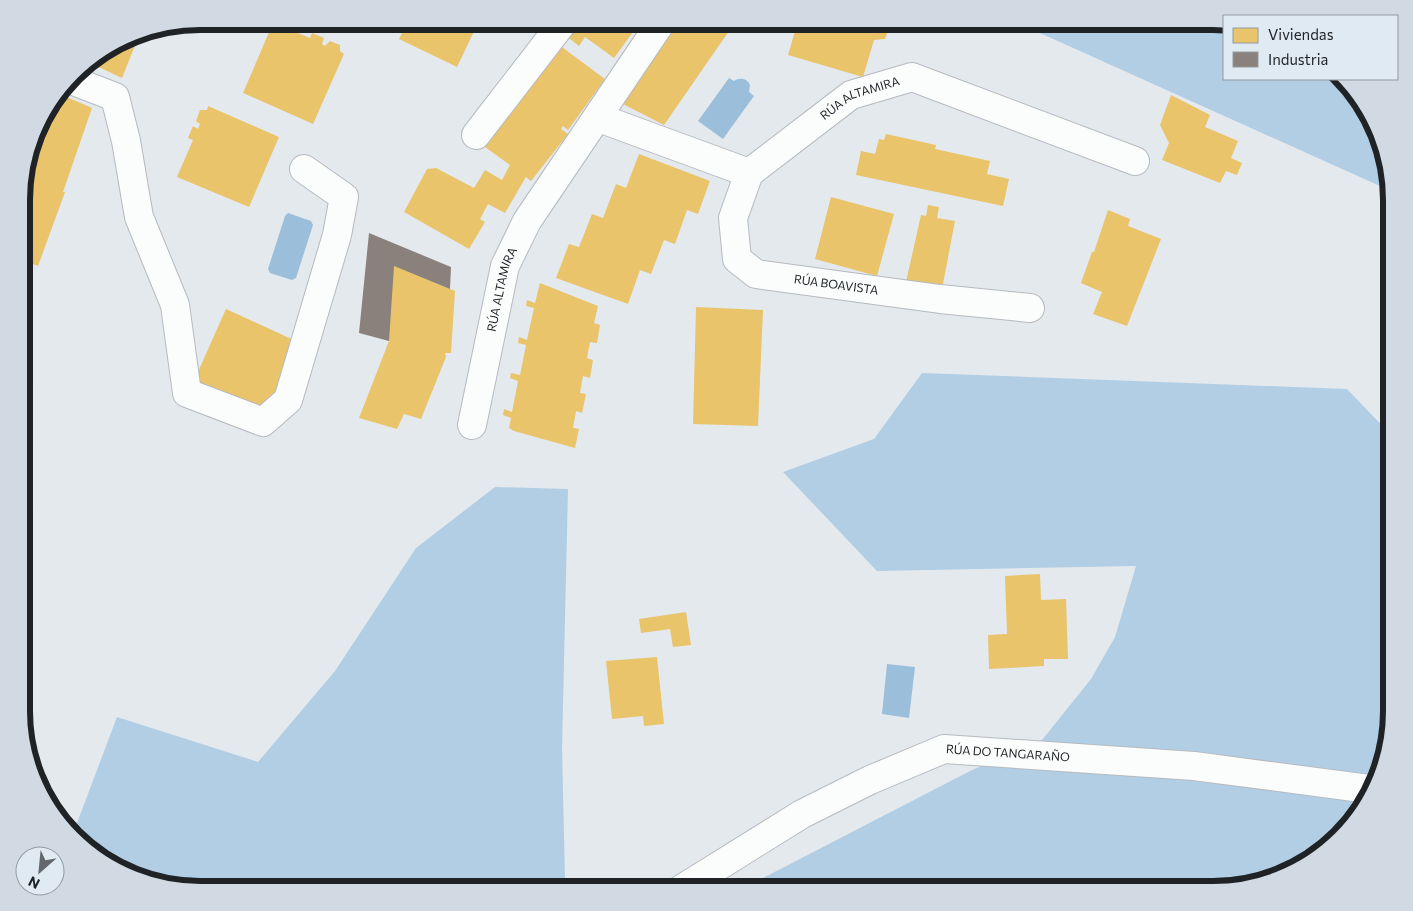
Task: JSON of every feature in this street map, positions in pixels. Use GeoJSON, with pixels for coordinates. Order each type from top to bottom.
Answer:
{"type":"FeatureCollection","features":[{"type":"Feature","properties":{"kind":"street"},"geometry":{"type":"LineString","coordinates":[[476,135],[557,30]]}},
{"type":"Feature","properties":{"kind":"street","name":"RÚA ALTAMIRA"},"geometry":{"type":"LineString","coordinates":[[472,425],[505,266],[527,221],[656,30]]}},
{"type":"Feature","properties":{"kind":"street","name":"RÚA ALTAMIRA"},"geometry":{"type":"LineString","coordinates":[[750,172],[851,95],[912,77],[1135,162]]}},
{"type":"Feature","properties":{"kind":"street"},"geometry":{"type":"LineString","coordinates":[[77,83],[115,97],[126,141],[139,217],[175,305],[187,393],[263,422],[288,400],[337,235],[344,197],[304,169]]}},
{"type":"Feature","properties":{"kind":"street"},"geometry":{"type":"LineString","coordinates":[[598,118],[750,172]]}},
{"type":"Feature","properties":{"kind":"street","name":"RÚA BOAVISTA"},"geometry":{"type":"LineString","coordinates":[[750,172],[733,218],[737,259],[756,274],[940,299],[1030,308]]}},
{"type":"Feature","properties":{"kind":"street","name":"RÚA DO TANGARAÑO"},"geometry":{"type":"LineString","coordinates":[[694,881],[802,814],[870,780],[944,749],[1194,766],[1364,788]]}},
{"type":"Feature","properties":{"kind":"shaded area"},"geometry":{"type":"Polygon","coordinates":[[[1033,30],[1223,30],[1223,80],[1333,80],[1354,106],[1370,135],[1380,167],[1383,187],[1033,30]]]}},
{"type":"Feature","properties":{"kind":"shaded area"},"geometry":{"type":"Polygon","coordinates":[[[729,78],[734,81],[741,79],[747,81],[750,85],[749,92],[754,96],[723,139],[698,121],[729,78]]]}},
{"type":"Feature","properties":{"kind":"shaded area"},"geometry":{"type":"Polygon","coordinates":[[[288,213],[311,221],[313,225],[296,278],[292,280],[270,273],[268,269],[285,216],[288,213]]]}},
{"type":"Feature","properties":{"kind":"shaded area"},"geometry":{"type":"Polygon","coordinates":[[[922,373],[1347,389],[1383,427],[1383,722],[1374,766],[1354,805],[1341,823],[1325,839],[1307,852],[1278,868],[1246,878],[1224,881],[757,881],[972,770],[1042,740],[1091,679],[1115,637],[1136,566],[877,571],[783,472],[874,439],[922,373]]]}},
{"type":"Feature","properties":{"kind":"shaded area"},"geometry":{"type":"Polygon","coordinates":[[[495,487],[568,489],[562,748],[565,880],[573,881],[178,880],[145,872],[125,863],[88,839],[76,826],[117,717],[258,762],[335,671],[416,548],[495,487]]]}},
{"type":"Feature","properties":{"kind":"shaded area"},"geometry":{"type":"Polygon","coordinates":[[[887,664],[915,667],[909,718],[882,714],[887,664]]]}},
{"type":"Feature","properties":{"kind":"building: Viviendas"},"geometry":{"type":"Polygon","coordinates":[[[270,30],[290,30],[310,38],[312,33],[324,38],[322,44],[325,46],[330,41],[340,45],[340,51],[344,54],[313,124],[243,93],[270,30]]]}},
{"type":"Feature","properties":{"kind":"building: Viviendas"},"geometry":{"type":"Polygon","coordinates":[[[404,30],[475,30],[457,67],[399,39],[404,30]]]}},
{"type":"Feature","properties":{"kind":"building: Viviendas"},"geometry":{"type":"Polygon","coordinates":[[[569,30],[634,30],[614,58],[585,37],[579,46],[565,35],[569,30]]]}},
{"type":"Feature","properties":{"kind":"building: Viviendas"},"geometry":{"type":"Polygon","coordinates":[[[660,30],[730,30],[664,125],[617,101],[660,30]]]}},
{"type":"Feature","properties":{"kind":"building: Viviendas"},"geometry":{"type":"Polygon","coordinates":[[[795,30],[888,30],[885,39],[874,40],[863,77],[788,55],[795,30]]]}},
{"type":"Feature","properties":{"kind":"building: Viviendas"},"geometry":{"type":"Polygon","coordinates":[[[136,43],[122,78],[96,66],[115,53],[136,43]]]}},
{"type":"Feature","properties":{"kind":"building: Viviendas"},"geometry":{"type":"Polygon","coordinates":[[[559,45],[605,79],[568,130],[563,126],[561,129],[568,134],[531,181],[526,177],[505,213],[488,204],[480,219],[485,222],[469,249],[404,212],[427,169],[436,168],[474,188],[485,170],[502,180],[510,165],[478,142],[559,45]]]}},
{"type":"Feature","properties":{"kind":"building: Viviendas"},"geometry":{"type":"Polygon","coordinates":[[[1171,95],[1210,115],[1205,127],[1238,141],[1231,158],[1242,163],[1237,175],[1226,171],[1220,183],[1162,160],[1169,143],[1160,125],[1171,95]]]}},
{"type":"Feature","properties":{"kind":"building: Viviendas"},"geometry":{"type":"Polygon","coordinates":[[[66,97],[92,108],[63,192],[65,192],[38,266],[30,263],[31,178],[43,135],[53,115],[66,97]]]}},
{"type":"Feature","properties":{"kind":"building: Viviendas"},"geometry":{"type":"Polygon","coordinates":[[[208,106],[279,137],[249,207],[177,177],[193,140],[188,138],[193,126],[198,129],[200,124],[196,121],[200,110],[207,110],[208,106]]]}},
{"type":"Feature","properties":{"kind":"building: Viviendas"},"geometry":{"type":"Polygon","coordinates":[[[886,134],[936,145],[935,149],[990,161],[987,174],[1009,179],[1003,206],[856,175],[861,151],[875,154],[879,139],[884,140],[886,134]]]}},
{"type":"Feature","properties":{"kind":"building: Viviendas"},"geometry":{"type":"Polygon","coordinates":[[[639,154],[710,181],[698,214],[687,210],[675,244],[664,240],[651,274],[640,270],[628,304],[556,278],[569,244],[579,247],[592,214],[603,218],[616,184],[626,188],[639,154]]]}},
{"type":"Feature","properties":{"kind":"building: Viviendas"},"geometry":{"type":"Polygon","coordinates":[[[831,197],[894,214],[877,276],[815,259],[831,197]]]}},
{"type":"Feature","properties":{"kind":"building: Viviendas"},"geometry":{"type":"Polygon","coordinates":[[[928,205],[939,207],[937,218],[955,221],[942,289],[906,282],[921,215],[926,216],[928,205]]]}},
{"type":"Feature","properties":{"kind":"building: Viviendas"},"geometry":{"type":"Polygon","coordinates":[[[1108,210],[1130,219],[1128,226],[1161,239],[1127,326],[1093,314],[1102,292],[1081,283],[1108,210]]]}},
{"type":"Feature","properties":{"kind":"building: Viviendas"},"geometry":{"type":"Polygon","coordinates":[[[388,263],[455,291],[451,353],[445,353],[446,357],[421,419],[404,414],[397,429],[359,418],[389,341],[383,339],[388,263]]]}},
{"type":"Feature","properties":{"kind":"building: Viviendas"},"geometry":{"type":"Polygon","coordinates":[[[540,283],[598,306],[594,323],[600,325],[597,343],[590,342],[587,358],[593,360],[590,378],[583,376],[580,393],[586,394],[582,413],[576,411],[573,428],[579,429],[575,448],[514,431],[509,428],[511,418],[503,415],[504,409],[512,412],[518,381],[510,378],[511,373],[520,375],[526,345],[518,343],[519,337],[527,340],[534,308],[526,306],[527,300],[535,303],[540,283]]]}},
{"type":"Feature","properties":{"kind":"building: Viviendas"},"geometry":{"type":"Polygon","coordinates":[[[696,307],[763,310],[758,426],[693,424],[696,307]]]}},
{"type":"Feature","properties":{"kind":"building: Viviendas"},"geometry":{"type":"Polygon","coordinates":[[[226,309],[298,342],[264,415],[193,383],[226,309]]]}},
{"type":"Feature","properties":{"kind":"building: Viviendas"},"geometry":{"type":"Polygon","coordinates":[[[1040,574],[1041,600],[1066,599],[1068,659],[1044,659],[1044,666],[989,669],[988,635],[1007,634],[1005,576],[1040,574]]]}},
{"type":"Feature","properties":{"kind":"building: Viviendas"},"geometry":{"type":"Polygon","coordinates":[[[686,612],[691,645],[673,647],[670,629],[641,633],[639,619],[686,612]]]}},
{"type":"Feature","properties":{"kind":"building: Viviendas"},"geometry":{"type":"Polygon","coordinates":[[[657,657],[664,724],[644,726],[643,716],[612,719],[606,661],[657,657]]]}},
{"type":"Feature","properties":{"kind":"building: Industria"},"geometry":{"type":"Polygon","coordinates":[[[369,233],[451,267],[450,289],[394,266],[389,341],[359,333],[369,233]]]}}]}
